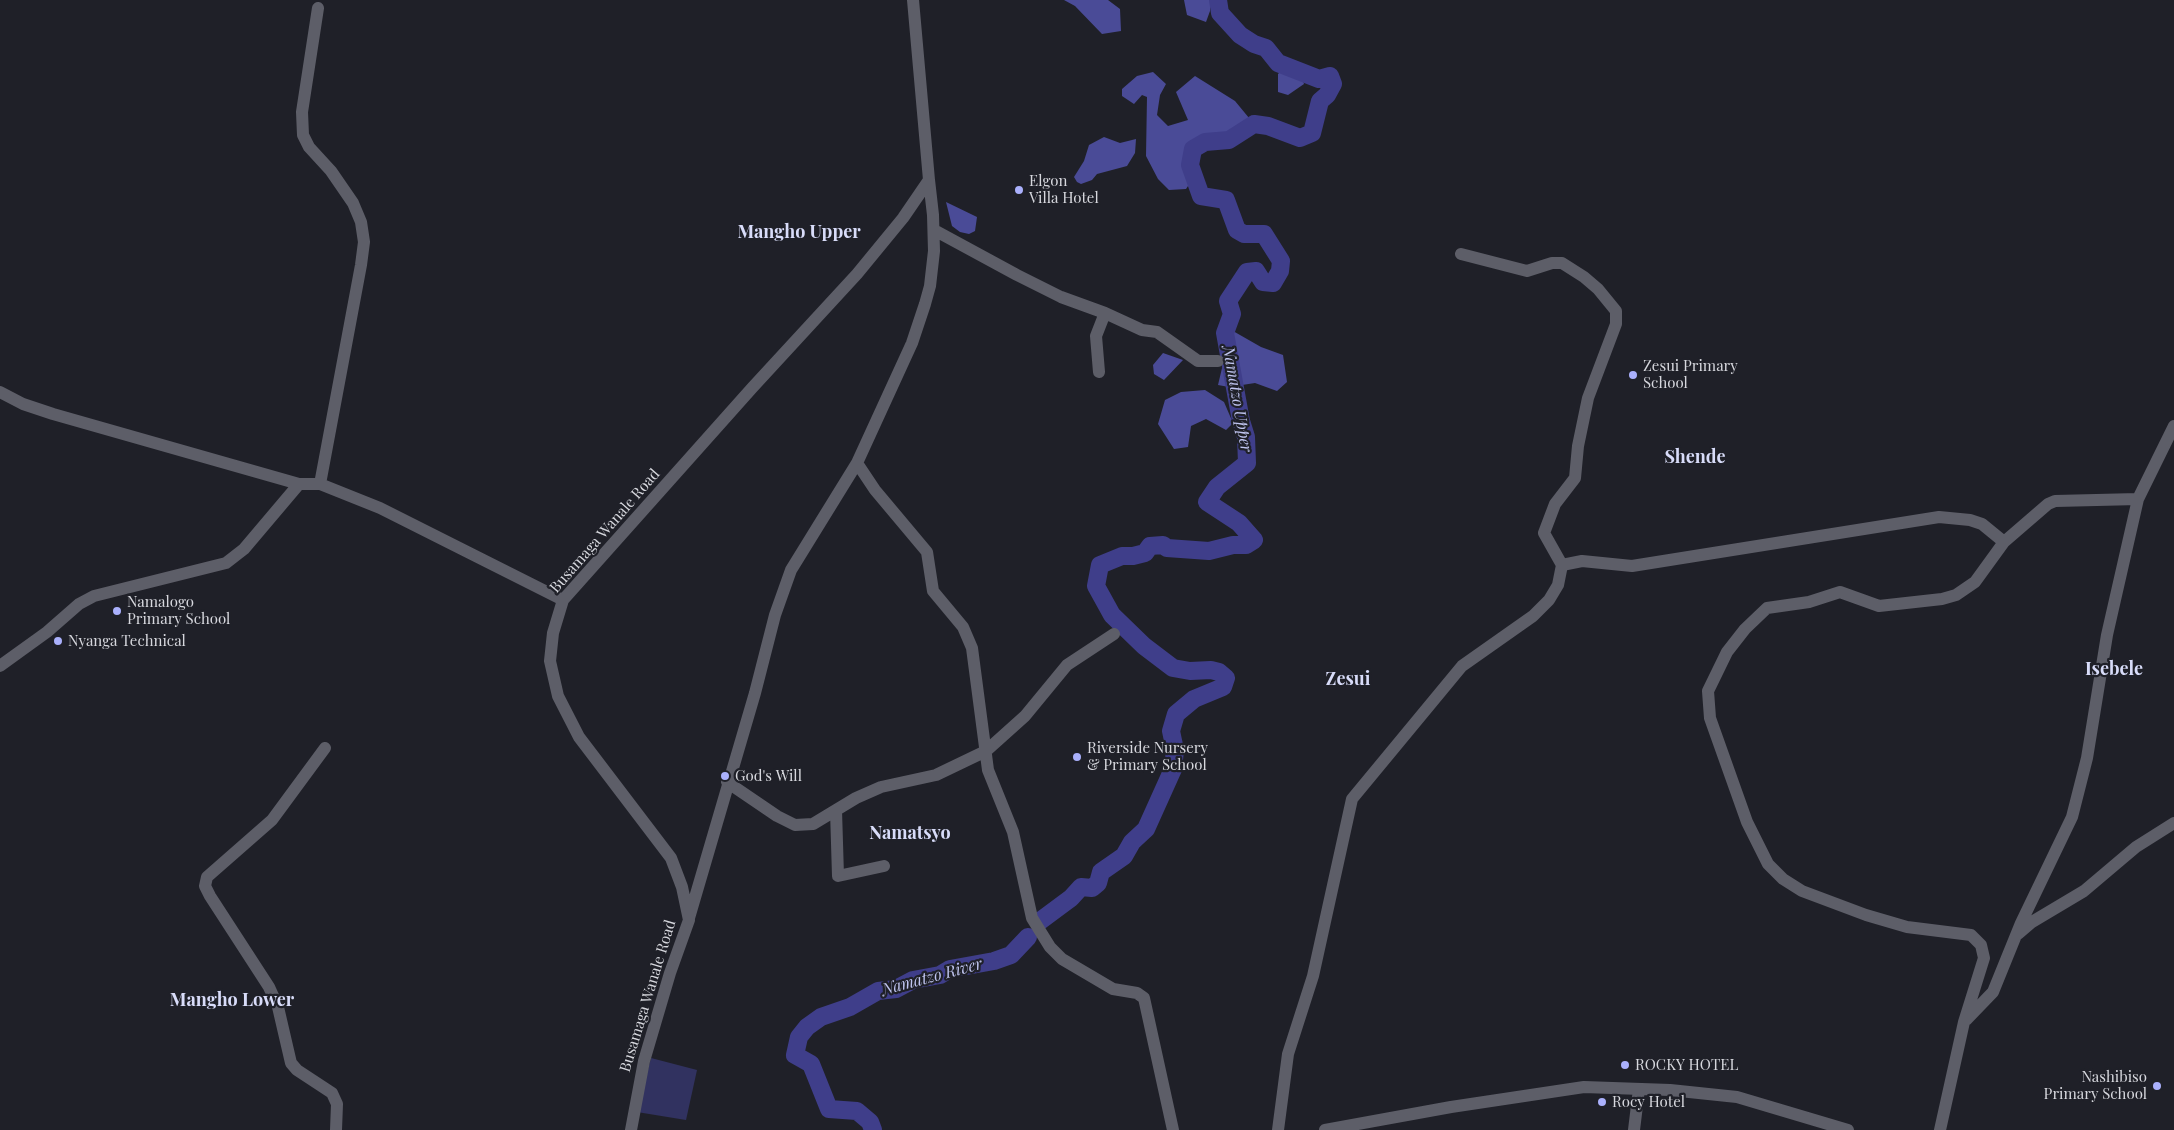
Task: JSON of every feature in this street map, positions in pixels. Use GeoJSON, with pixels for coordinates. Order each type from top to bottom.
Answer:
{"type":"FeatureCollection","features":[{"type":"Feature","properties":{"kind":"street"},"geometry":{"type":"LineString","coordinates":[[689,920],[727,782],[755,693],[774,615],[791,570],[856,463],[912,343],[926,304],[933,267],[934,230],[912,0]]}},
{"type":"Feature","properties":{"kind":"street"},"geometry":{"type":"LineString","coordinates":[[318,8],[302,112],[303,135],[309,147],[331,171],[353,203],[361,222],[364,242],[362,265],[320,484]]}},
{"type":"Feature","properties":{"kind":"street","name":"Busamaga Wanale Road"},"geometry":{"type":"LineString","coordinates":[[631,1130],[644,1061],[670,974],[689,920],[682,888],[671,858],[580,737],[558,696],[550,661],[553,633],[563,600],[752,388],[857,274],[904,218],[929,180]]}},
{"type":"Feature","properties":{"kind":"street"},"geometry":{"type":"LineString","coordinates":[[934,230],[1017,275],[1076,304],[1142,330],[1157,332],[1198,361],[1218,362]]}},
{"type":"Feature","properties":{"kind":"street"},"geometry":{"type":"LineString","coordinates":[[1278,1130],[1288,1054],[1313,976],[1352,799],[1462,666],[1533,616],[1549,600],[1558,585],[1562,565],[1544,533],[1555,504],[1575,478],[1578,446],[1588,398],[1616,324],[1616,310],[1598,289],[1584,277],[1562,264],[1552,263],[1527,271],[1461,254]]}},
{"type":"Feature","properties":{"kind":"street"},"geometry":{"type":"LineString","coordinates":[[1099,372],[1096,336],[1105,314]]}},
{"type":"Feature","properties":{"kind":"street"},"geometry":{"type":"LineString","coordinates":[[0,392],[23,404],[53,414],[299,484],[320,484],[380,508],[563,600]]}},
{"type":"Feature","properties":{"kind":"street"},"geometry":{"type":"LineString","coordinates":[[1964,1022],[1992,992],[2016,935],[2072,817],[2087,758],[2107,635],[2138,499],[2174,426]]}},
{"type":"Feature","properties":{"kind":"street"},"geometry":{"type":"LineString","coordinates":[[856,463],[875,490],[927,552],[932,573],[933,591],[963,627],[968,637],[977,675],[986,751],[993,787],[1006,813],[1020,858],[1032,918],[1039,932],[1056,954],[1068,963],[1113,989],[1137,994],[1144,998],[1173,1130]]}},
{"type":"Feature","properties":{"kind":"street"},"geometry":{"type":"LineString","coordinates":[[0,666],[48,632],[78,604],[94,596],[226,563],[244,549],[299,484]]}},
{"type":"Feature","properties":{"kind":"street"},"geometry":{"type":"LineString","coordinates":[[1940,1130],[1964,1022],[1984,958],[1982,945],[1971,935],[1907,927],[1866,915],[1802,891],[1783,879],[1768,864],[1747,822],[1710,718],[1708,691],[1727,652],[1745,629],[1767,608],[1796,604],[1840,592],[1879,606],[1942,599],[1956,595],[1974,582],[2004,542],[2048,504],[2055,501],[2138,499]]}},
{"type":"Feature","properties":{"kind":"street"},"geometry":{"type":"LineString","coordinates":[[1562,565],[1582,561],[1632,566],[1940,517],[1970,520],[1982,524],[2004,542]]}},
{"type":"Feature","properties":{"kind":"street"},"geometry":{"type":"LineString","coordinates":[[727,782],[777,816],[795,825],[813,824],[856,798],[881,788],[936,775],[986,751],[1025,716],[1067,665],[1114,634]]}},
{"type":"Feature","properties":{"kind":"street"},"geometry":{"type":"LineString","coordinates":[[325,748],[272,820],[207,877],[205,886],[278,1006],[291,1063],[297,1070],[332,1093],[337,1104],[336,1130]]}},
{"type":"Feature","properties":{"kind":"street"},"geometry":{"type":"LineString","coordinates":[[836,810],[838,876],[884,866]]}},
{"type":"Feature","properties":{"kind":"street"},"geometry":{"type":"LineString","coordinates":[[2016,935],[2032,922],[2084,891],[2136,847],[2174,822]]}},
{"type":"Feature","properties":{"kind":"street"},"geometry":{"type":"LineString","coordinates":[[1325,1130],[1569,1089],[1639,1089],[1737,1097],[1848,1130]]}},
{"type":"Feature","properties":{"kind":"street"},"geometry":{"type":"LineString","coordinates":[[1634,1130],[1639,1089]]}},
{"type":"Feature","properties":{"kind":"shaded area"},"geometry":{"type":"Polygon","coordinates":[[[1064,0],[1108,0],[1120,9],[1121,31],[1102,34],[1075,6],[1064,0]]]}},
{"type":"Feature","properties":{"kind":"shaded area"},"geometry":{"type":"Polygon","coordinates":[[[1184,0],[1210,0],[1210,11],[1206,22],[1187,15],[1184,0]]]}},
{"type":"Feature","properties":{"kind":"shaded area"},"geometry":{"type":"Polygon","coordinates":[[[1283,69],[1300,72],[1304,84],[1288,95],[1278,92],[1278,74],[1283,69]]]}},
{"type":"Feature","properties":{"kind":"shaded area"},"geometry":{"type":"Polygon","coordinates":[[[1153,72],[1166,84],[1160,95],[1157,115],[1168,126],[1188,120],[1176,92],[1195,76],[1235,101],[1254,124],[1229,140],[1205,142],[1193,149],[1190,165],[1192,180],[1186,189],[1169,190],[1158,179],[1146,156],[1147,97],[1142,95],[1134,104],[1122,96],[1122,89],[1137,76],[1153,72]]]}},
{"type":"Feature","properties":{"kind":"shaded area"},"geometry":{"type":"Polygon","coordinates":[[[1104,137],[1120,143],[1136,139],[1135,153],[1127,166],[1097,174],[1092,180],[1081,184],[1077,182],[1074,177],[1084,161],[1089,145],[1104,137]]]}},
{"type":"Feature","properties":{"kind":"shaded area"},"geometry":{"type":"Polygon","coordinates":[[[946,202],[977,217],[975,231],[969,234],[960,232],[952,226],[946,202]]]}},
{"type":"Feature","properties":{"kind":"shaded area"},"geometry":{"type":"Polygon","coordinates":[[[1233,331],[1261,347],[1283,355],[1287,382],[1277,391],[1255,383],[1229,387],[1218,385],[1223,364],[1222,341],[1233,331]]]}},
{"type":"Feature","properties":{"kind":"shaded area"},"geometry":{"type":"Polygon","coordinates":[[[1163,353],[1183,360],[1164,380],[1154,374],[1153,365],[1163,353]]]}},
{"type":"Feature","properties":{"kind":"shaded area"},"geometry":{"type":"Polygon","coordinates":[[[1205,390],[1224,402],[1233,423],[1226,430],[1206,419],[1191,426],[1188,447],[1174,449],[1158,424],[1165,400],[1181,392],[1205,390]]]}},
{"type":"Feature","properties":{"kind":"shaded area"},"geometry":{"type":"Polygon","coordinates":[[[651,1058],[697,1070],[686,1120],[637,1112],[651,1058]]]}},
{"type":"Feature","properties":{"kind":"waterway","name":"Namatzo Upper"},"geometry":{"type":"LineString","coordinates":[[1040,921],[1071,898],[1081,887],[1092,888],[1098,883],[1101,872],[1124,856],[1132,842],[1146,829],[1173,769],[1175,750],[1171,731],[1176,714],[1194,699],[1223,687],[1226,678],[1219,672],[1211,670],[1190,671],[1173,668],[1144,646],[1112,615],[1096,586],[1100,565],[1122,556],[1145,553],[1150,546],[1163,545],[1167,548],[1209,551],[1233,545],[1246,545],[1254,540],[1239,523],[1207,502],[1217,487],[1247,463],[1246,437],[1241,421],[1225,333],[1232,314],[1228,301],[1247,272],[1256,271],[1263,282],[1273,283],[1280,271],[1281,261],[1264,234],[1244,234],[1237,230],[1226,200],[1201,196],[1190,165],[1193,149],[1205,142],[1229,140],[1254,124],[1268,126],[1300,138],[1312,133],[1320,101],[1327,95],[1333,84],[1330,76],[1319,79],[1278,63],[1266,48],[1254,44],[1240,35],[1220,13],[1218,0]]}},
{"type":"Feature","properties":{"kind":"waterway","name":"Namatzo River"},"geometry":{"type":"LineString","coordinates":[[873,1130],[870,1122],[857,1111],[829,1109],[811,1064],[795,1055],[799,1037],[807,1027],[821,1017],[850,1007],[878,991],[896,989],[913,980],[940,975],[950,969],[994,961],[1011,955],[1028,937]]}},
{"type":"Feature","properties":{"kind":"place","name":"Elgon Villa Hotel"},"geometry":{"type":"Point","coordinates":[1019,190]}},
{"type":"Feature","properties":{"kind":"place","name":"Zesui Primary School"},"geometry":{"type":"Point","coordinates":[1633,375]}},
{"type":"Feature","properties":{"kind":"place","name":"Namalogo Primary School"},"geometry":{"type":"Point","coordinates":[117,611]}},
{"type":"Feature","properties":{"kind":"place","name":"Nyanga Technical"},"geometry":{"type":"Point","coordinates":[58,641]}},
{"type":"Feature","properties":{"kind":"place","name":"Riverside Nursery & Primary School"},"geometry":{"type":"Point","coordinates":[1077,757]}},
{"type":"Feature","properties":{"kind":"place","name":"God's Will"},"geometry":{"type":"Point","coordinates":[725,776]}},
{"type":"Feature","properties":{"kind":"place","name":"ROCKY HOTEL"},"geometry":{"type":"Point","coordinates":[1625,1065]}},
{"type":"Feature","properties":{"kind":"place","name":"Nashibiso Primary School"},"geometry":{"type":"Point","coordinates":[2157,1086]}},
{"type":"Feature","properties":{"kind":"place","name":"Rocy Hotel"},"geometry":{"type":"Point","coordinates":[1602,1102]}},
{"type":"Feature","properties":{"kind":"district","name":"Mangho Upper"},"geometry":{"type":"Point","coordinates":[799,232]}},
{"type":"Feature","properties":{"kind":"district","name":"Shende"},"geometry":{"type":"Point","coordinates":[1695,457]}},
{"type":"Feature","properties":{"kind":"district","name":"Isebele"},"geometry":{"type":"Point","coordinates":[2114,669]}},
{"type":"Feature","properties":{"kind":"district","name":"Zesui"},"geometry":{"type":"Point","coordinates":[1348,679]}},
{"type":"Feature","properties":{"kind":"district","name":"Namatsyo"},"geometry":{"type":"Point","coordinates":[910,833]}},
{"type":"Feature","properties":{"kind":"district","name":"Mangho Lower"},"geometry":{"type":"Point","coordinates":[232,1000]}}]}
